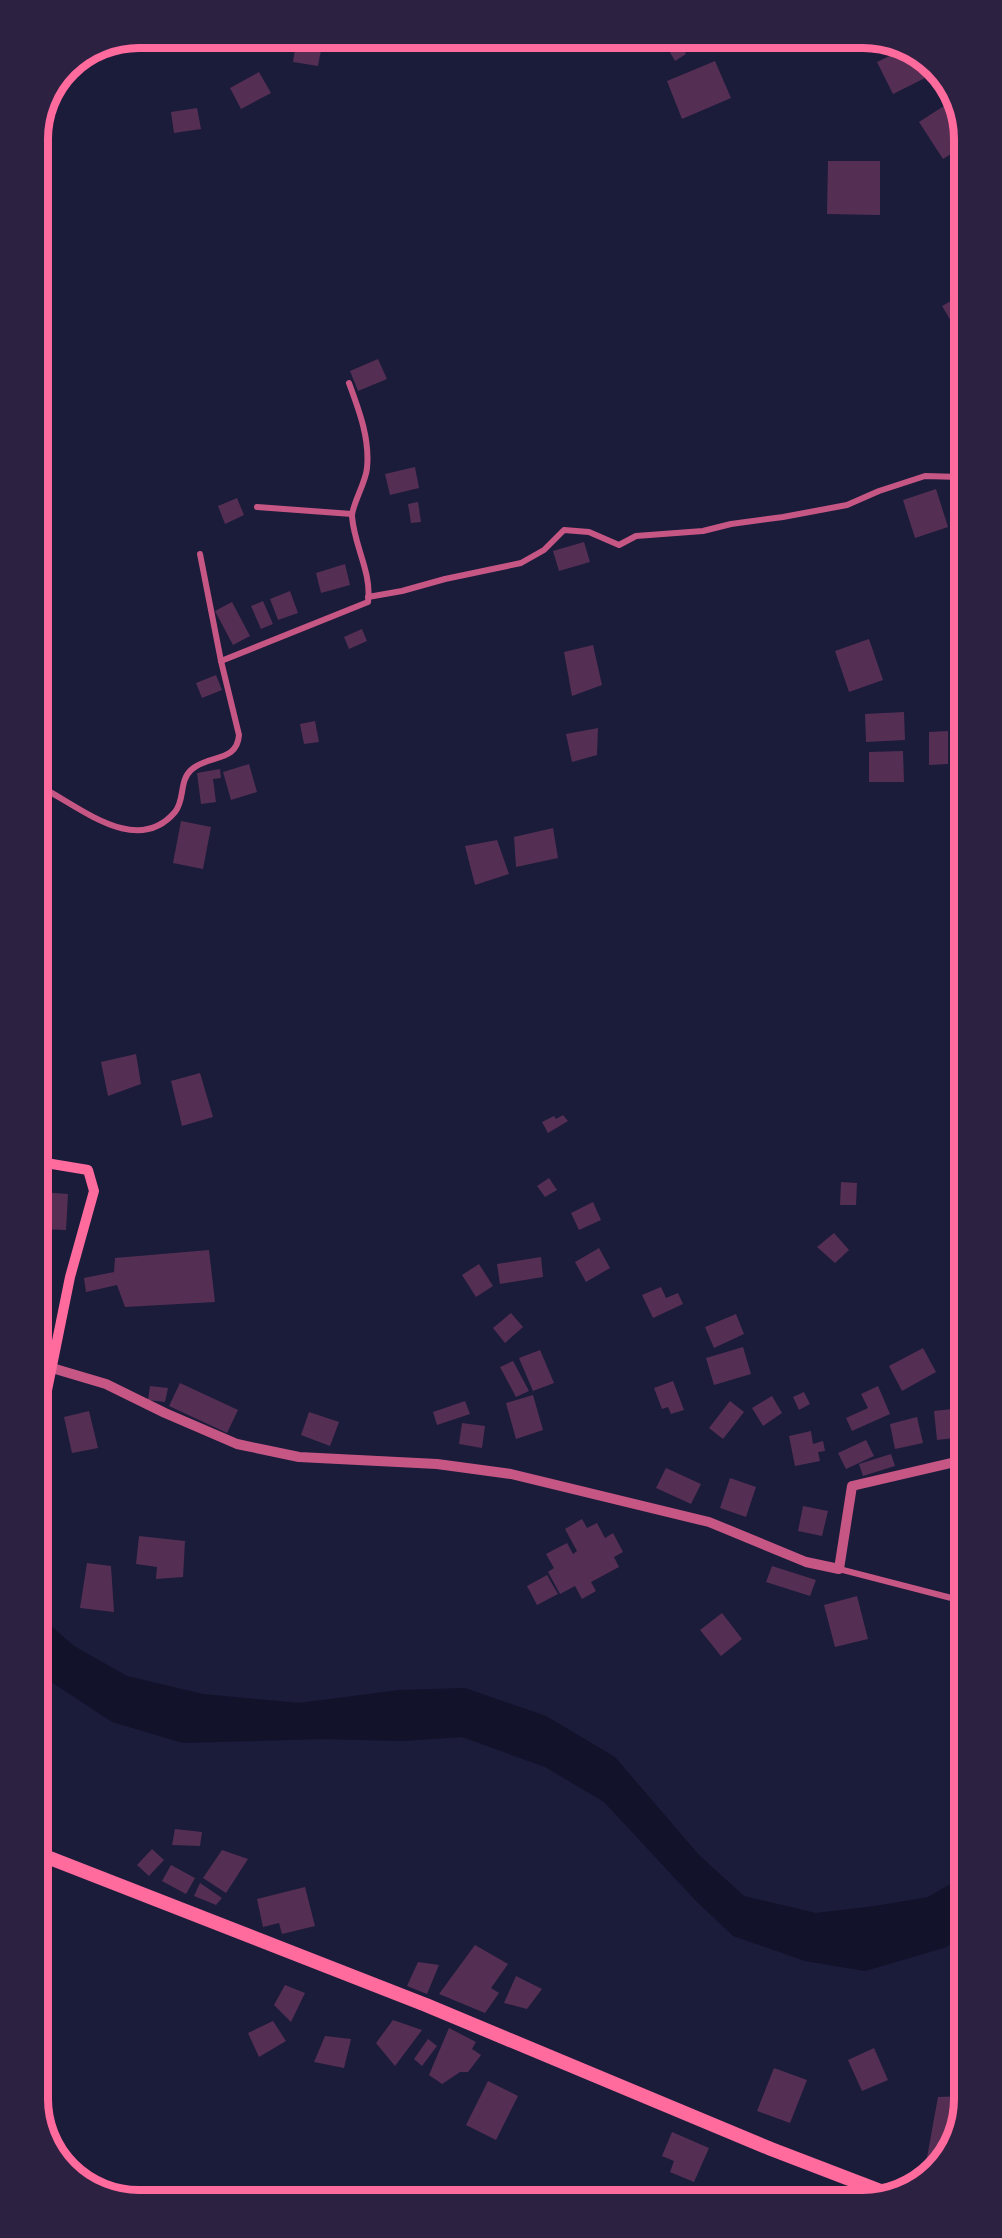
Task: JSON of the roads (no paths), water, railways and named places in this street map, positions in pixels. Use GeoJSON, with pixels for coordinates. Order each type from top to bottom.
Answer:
{"type":"FeatureCollection","features":[{"type":"Feature","properties":{"kind":"highway"},"geometry":{"type":"LineString","coordinates":[[48,1857],[426,2005],[771,2149],[875,2189]]}},
{"type":"Feature","properties":{"kind":"main road"},"geometry":{"type":"LineString","coordinates":[[48,1163],[87,1170],[94,1191],[70,1277],[48,1387]]}},
{"type":"Feature","properties":{"kind":"street"},"geometry":{"type":"LineString","coordinates":[[221,661],[368,602],[370,587],[352,514],[362,491],[367,468],[363,422],[349,383]]}},
{"type":"Feature","properties":{"kind":"street"},"geometry":{"type":"LineString","coordinates":[[368,597],[521,563],[543,550],[564,530],[589,532],[620,545],[636,536],[703,531],[731,524],[847,505],[879,491],[925,476],[954,477]]}},
{"type":"Feature","properties":{"kind":"street"},"geometry":{"type":"LineString","coordinates":[[257,507],[352,514]]}},
{"type":"Feature","properties":{"kind":"street"},"geometry":{"type":"LineString","coordinates":[[48,791],[96,820],[128,830],[157,828],[178,808],[185,778],[190,771],[200,764],[231,753],[238,744],[239,735],[221,661],[200,554]]}},
{"type":"Feature","properties":{"kind":"street"},"geometry":{"type":"LineString","coordinates":[[52,1368],[106,1384],[237,1444],[299,1457],[437,1464],[511,1474],[710,1522],[806,1562],[954,1599]]}},
{"type":"Feature","properties":{"kind":"street"},"geometry":{"type":"LineString","coordinates":[[839,1569],[852,1486],[954,1462]]}}]}
